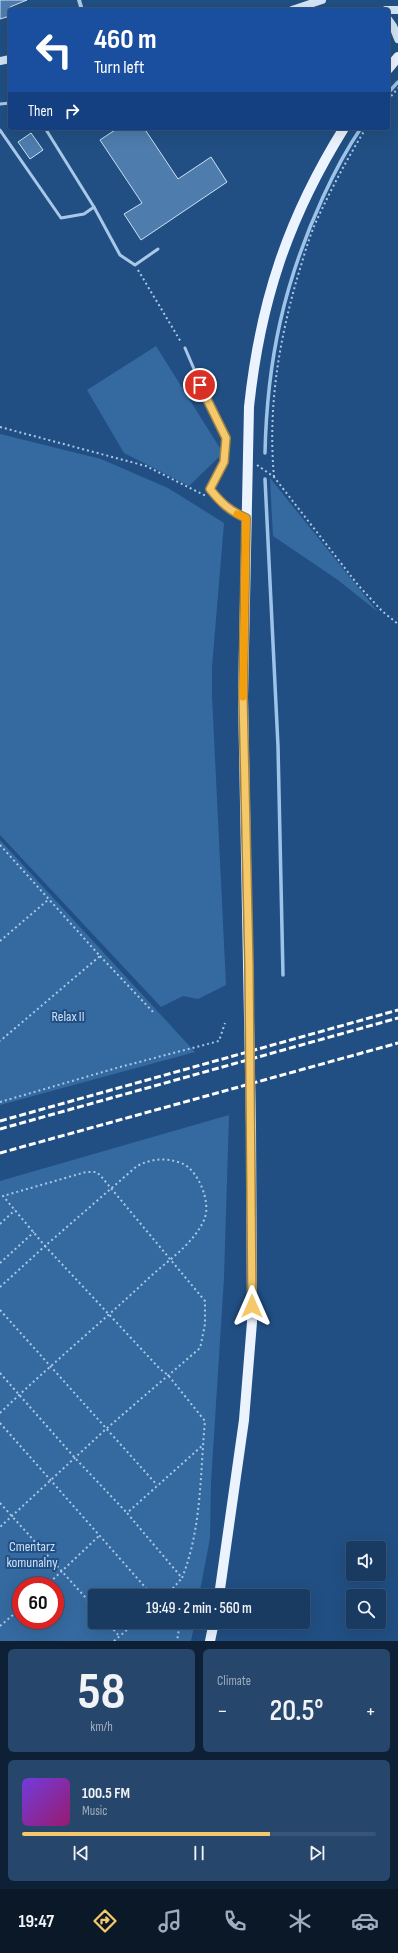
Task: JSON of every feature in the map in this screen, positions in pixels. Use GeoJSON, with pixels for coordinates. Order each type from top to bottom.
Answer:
{"type":"FeatureCollection","features":[{"type":"Feature","properties":{"kind":"main road"},"geometry":{"type":"LineString","coordinates":[[298,8],[322,0]]}},
{"type":"Feature","properties":{"kind":"main road"},"geometry":{"type":"LineString","coordinates":[[390,22],[398,39]]}},
{"type":"Feature","properties":{"kind":"main road"},"geometry":{"type":"LineString","coordinates":[[390,67],[398,57]]}},
{"type":"Feature","properties":{"kind":"main road"},"geometry":{"type":"LineString","coordinates":[[220,1589],[244,1420],[252,1322],[250,1010],[243,697],[249,407],[254,366],[270,289],[288,237],[308,192],[343,130]]}},
{"type":"Feature","properties":{"kind":"main road"},"geometry":{"type":"LineString","coordinates":[[210,1641],[213,1629]]}},
{"type":"Feature","properties":{"kind":"lane"},"geometry":{"type":"LineString","coordinates":[[0,130],[62,218],[84,214],[94,207]]}},
{"type":"Feature","properties":{"kind":"lane"},"geometry":{"type":"LineString","coordinates":[[47,130],[94,207],[120,255],[135,265],[158,249]]}},
{"type":"Feature","properties":{"kind":"lane"},"geometry":{"type":"LineString","coordinates":[[185,348],[206,397],[226,438],[224,462],[210,489],[221,504],[232,512],[246,518]]}},
{"type":"Feature","properties":{"kind":"path"},"geometry":{"type":"LineString","coordinates":[[390,98],[398,88]]}},
{"type":"Feature","properties":{"kind":"path"},"geometry":{"type":"LineString","coordinates":[[274,476],[272,404],[279,356],[289,307],[314,226],[348,158],[365,130]]}},
{"type":"Feature","properties":{"kind":"path"},"geometry":{"type":"LineString","coordinates":[[135,265],[185,348]]}},
{"type":"Feature","properties":{"kind":"path"},"geometry":{"type":"LineString","coordinates":[[0,427],[146,466],[221,504]]}},
{"type":"Feature","properties":{"kind":"path"},"geometry":{"type":"LineString","coordinates":[[247,461],[261,467],[274,476],[358,585],[382,611],[398,624]]}},
{"type":"Feature","properties":{"kind":"path"},"geometry":{"type":"LineString","coordinates":[[0,845],[154,1014]]}},
{"type":"Feature","properties":{"kind":"path"},"geometry":{"type":"LineString","coordinates":[[0,941],[49,899]]}},
{"type":"Feature","properties":{"kind":"path"},"geometry":{"type":"LineString","coordinates":[[0,1041],[100,956]]}},
{"type":"Feature","properties":{"kind":"path"},"geometry":{"type":"LineString","coordinates":[[0,1102],[120,1067],[219,1041],[226,1022]]}},
{"type":"Feature","properties":{"kind":"path"},"geometry":{"type":"LineString","coordinates":[[0,1287],[137,1166],[148,1160],[166,1159],[182,1163],[195,1174],[203,1188],[205,1218],[192,1240],[1,1411]]}},
{"type":"Feature","properties":{"kind":"path"},"geometry":{"type":"LineString","coordinates":[[0,1527],[106,1429],[168,1375],[200,1348],[205,1324],[205,1301],[171,1258],[96,1172],[86,1172],[1,1196],[15,1210],[45,1246],[160,1369],[168,1375],[205,1421],[203,1469],[199,1505],[189,1563],[182,1578],[172,1589]]}},
{"type":"Feature","properties":{"kind":"path"},"geometry":{"type":"LineString","coordinates":[[0,1224],[15,1210]]}},
{"type":"Feature","properties":{"kind":"path"},"geometry":{"type":"LineString","coordinates":[[0,1263],[34,1232]]}},
{"type":"Feature","properties":{"kind":"path"},"geometry":{"type":"LineString","coordinates":[[0,1310],[157,1486]]}},
{"type":"Feature","properties":{"kind":"path"},"geometry":{"type":"LineString","coordinates":[[0,1373],[75,1458],[127,1513],[182,1578]]}},
{"type":"Feature","properties":{"kind":"path"},"geometry":{"type":"LineString","coordinates":[[0,1423],[147,1589]]}},
{"type":"Feature","properties":{"kind":"path"},"geometry":{"type":"LineString","coordinates":[[127,1513],[203,1445]]}},
{"type":"Feature","properties":{"kind":"path"},"geometry":{"type":"LineString","coordinates":[[0,1502],[88,1601]]}},
{"type":"Feature","properties":{"kind":"path"},"geometry":{"type":"LineString","coordinates":[[56,1577],[100,1535]]}},
{"type":"Feature","properties":{"kind":"path"},"geometry":{"type":"LineString","coordinates":[[0,1626],[12,1616]]}},
{"type":"Feature","properties":{"kind":"path"},"geometry":{"type":"LineString","coordinates":[[114,1629],[120,1636]]}},
{"type":"Feature","properties":{"kind":"path"},"geometry":{"type":"LineString","coordinates":[[114,1641],[128,1629]]}},
{"type":"Feature","properties":{"kind":"path"},"geometry":{"type":"LineString","coordinates":[[177,1641],[179,1629]]}},
{"type":"Feature","properties":{"kind":"green space"},"geometry":{"type":"Polygon","coordinates":[[[156,346],[223,453],[189,486],[124,453],[87,390],[156,346]]]}},
{"type":"Feature","properties":{"kind":"green space"},"geometry":{"type":"Polygon","coordinates":[[[0,434],[101,459],[168,488],[224,523],[212,667],[212,696],[226,985],[198,999],[183,996],[161,1007],[0,835],[0,434]]]}},
{"type":"Feature","properties":{"kind":"green space"},"geometry":{"type":"Polygon","coordinates":[[[270,478],[378,612],[338,580],[273,536],[270,478]]]}},
{"type":"Feature","properties":{"kind":"green space","name":"Relax II"},"geometry":{"type":"Polygon","coordinates":[[[0,840],[195,1052],[0,1105],[0,840]]]}},
{"type":"Feature","properties":{"kind":"green space","name":"Cmentarz komunalny"},"geometry":{"type":"Polygon","coordinates":[[[229,1115],[224,1278],[211,1482],[210,1538],[200,1589],[88,1589],[88,1629],[194,1629],[191,1641],[0,1641],[0,1181],[229,1115]]]}},
{"type":"Feature","properties":{"kind":"building"},"geometry":{"type":"Polygon","coordinates":[[[0,0],[27,0],[8,8],[8,17],[0,19],[0,0]]]}},
{"type":"Feature","properties":{"kind":"building"},"geometry":{"type":"Polygon","coordinates":[[[115,130],[145,130],[178,179],[211,157],[227,182],[141,240],[124,214],[142,203],[100,140],[115,130]]]}},
{"type":"Feature","properties":{"kind":"building"},"geometry":{"type":"Polygon","coordinates":[[[31,133],[43,150],[30,159],[18,142],[31,133]]]}},
{"type":"Feature","properties":{"kind":"waterway"},"geometry":{"type":"LineString","coordinates":[[390,91],[398,82]]}},
{"type":"Feature","properties":{"kind":"waterway"},"geometry":{"type":"LineString","coordinates":[[265,453],[269,386],[280,322],[288,291],[309,229],[331,179],[360,130]]}},
{"type":"Feature","properties":{"kind":"waterway"},"geometry":{"type":"LineString","coordinates":[[265,479],[278,746],[283,975]]}},
{"type":"Feature","properties":{"kind":"railway"},"geometry":{"type":"LineString","coordinates":[[0,1121],[398,1010]]}},
{"type":"Feature","properties":{"kind":"railway"},"geometry":{"type":"LineString","coordinates":[[0,1129],[398,1018]]}},
{"type":"Feature","properties":{"kind":"railway"},"geometry":{"type":"LineString","coordinates":[[0,1153],[398,1043]]}},
{"type":"Feature","properties":{"kind":"slow traffic"},"geometry":{"type":"LineString","coordinates":[[237,514],[246,518],[243,697]]}},
{"type":"Feature","properties":{"kind":"route"},"geometry":{"type":"LineString","coordinates":[[200,385],[226,438],[224,462],[210,489],[221,504],[232,512],[246,518],[243,697],[249,966],[252,1306]]}}]}
